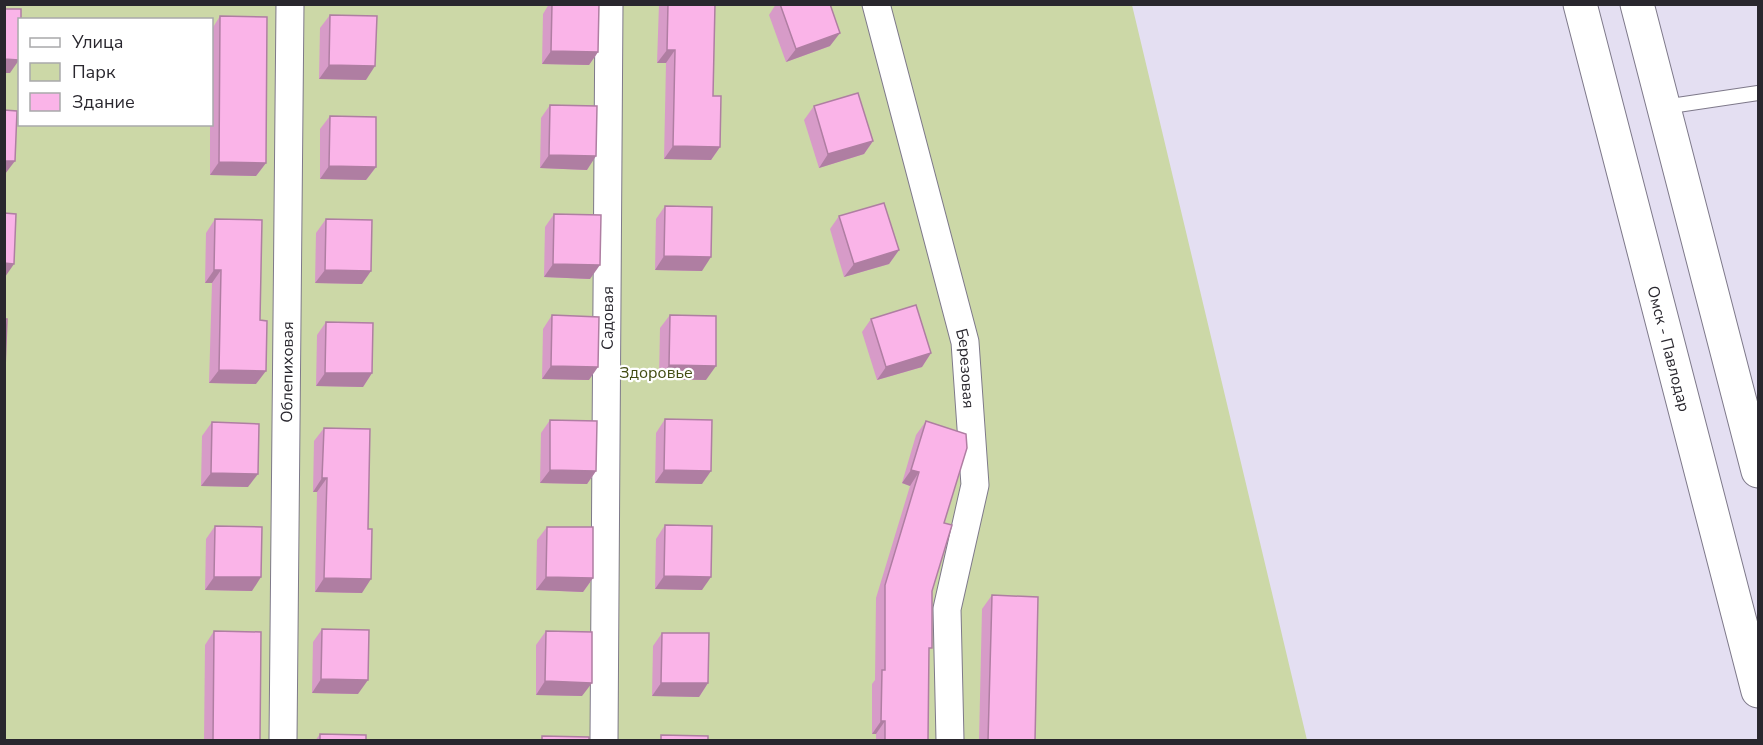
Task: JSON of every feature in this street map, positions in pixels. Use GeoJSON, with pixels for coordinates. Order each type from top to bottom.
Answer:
{"type":"FeatureCollection","features":[{"type":"Feature","properties":{"kind":"highway","name":"Омск - Павлодар"},"geometry":{"type":"LineString","coordinates":[[1580,4],[1758,691]]}},
{"type":"Feature","properties":{"kind":"highway"},"geometry":{"type":"LineString","coordinates":[[1638,4],[1758,471]]}},
{"type":"Feature","properties":{"kind":"street","name":"Облепиховая"},"geometry":{"type":"LineString","coordinates":[[284,741],[290,4]]}},
{"type":"Feature","properties":{"kind":"street","name":"Садовая"},"geometry":{"type":"LineString","coordinates":[[604,741],[609,4]]}},
{"type":"Feature","properties":{"kind":"street","name":"Березовая"},"geometry":{"type":"LineString","coordinates":[[876,4],[965,342],[975,485],[947,609],[950,741]]}},
{"type":"Feature","properties":{"kind":"lane"},"geometry":{"type":"LineString","coordinates":[[1664,107],[1758,93]]}},
{"type":"Feature","properties":{"kind":"green space","name":"Здоровье"},"geometry":{"type":"Polygon","coordinates":[[[4,5],[1132,5],[1307,740],[5,740],[4,5]]]}},
{"type":"Feature","properties":{"kind":"building"},"geometry":{"type":"Polygon","coordinates":[[[552,4],[599,4],[598,52],[551,51],[552,4]]]}},
{"type":"Feature","properties":{"kind":"building"},"geometry":{"type":"Polygon","coordinates":[[[668,4],[715,4],[713,96],[721,96],[720,147],[673,146],[675,50],[667,50],[668,4]]]}},
{"type":"Feature","properties":{"kind":"building"},"geometry":{"type":"Polygon","coordinates":[[[780,4],[830,4],[840,33],[796,49],[780,4]]]}},
{"type":"Feature","properties":{"kind":"building"},"geometry":{"type":"Polygon","coordinates":[[[4,9],[21,9],[21,18],[18,18],[18,60],[4,59],[4,9]]]}},
{"type":"Feature","properties":{"kind":"building"},"geometry":{"type":"Polygon","coordinates":[[[330,15],[377,16],[375,66],[329,65],[330,15]]]}},
{"type":"Feature","properties":{"kind":"building"},"geometry":{"type":"Polygon","coordinates":[[[220,16],[267,17],[266,163],[219,162],[220,16]]]}},
{"type":"Feature","properties":{"kind":"building"},"geometry":{"type":"Polygon","coordinates":[[[858,93],[873,141],[828,154],[814,106],[858,93]]]}},
{"type":"Feature","properties":{"kind":"building"},"geometry":{"type":"Polygon","coordinates":[[[550,105],[597,106],[596,156],[549,155],[550,105]]]}},
{"type":"Feature","properties":{"kind":"building"},"geometry":{"type":"Polygon","coordinates":[[[4,110],[17,111],[15,161],[4,161],[4,110]]]}},
{"type":"Feature","properties":{"kind":"building"},"geometry":{"type":"Polygon","coordinates":[[[330,116],[376,117],[376,167],[329,166],[330,116]]]}},
{"type":"Feature","properties":{"kind":"building"},"geometry":{"type":"Polygon","coordinates":[[[884,203],[899,250],[854,264],[839,216],[884,203]]]}},
{"type":"Feature","properties":{"kind":"building"},"geometry":{"type":"Polygon","coordinates":[[[665,206],[712,207],[711,257],[664,256],[665,206]]]}},
{"type":"Feature","properties":{"kind":"building"},"geometry":{"type":"Polygon","coordinates":[[[4,213],[16,214],[14,264],[4,263],[4,213]]]}},
{"type":"Feature","properties":{"kind":"building"},"geometry":{"type":"Polygon","coordinates":[[[554,214],[601,215],[600,265],[553,264],[554,214]]]}},
{"type":"Feature","properties":{"kind":"building"},"geometry":{"type":"Polygon","coordinates":[[[215,219],[262,220],[260,320],[267,321],[266,371],[219,370],[221,270],[214,270],[215,219]]]}},
{"type":"Feature","properties":{"kind":"building"},"geometry":{"type":"Polygon","coordinates":[[[326,219],[372,220],[371,271],[325,270],[326,219]]]}},
{"type":"Feature","properties":{"kind":"building"},"geometry":{"type":"Polygon","coordinates":[[[916,305],[931,353],[886,367],[871,319],[916,305]]]}},
{"type":"Feature","properties":{"kind":"building"},"geometry":{"type":"Polygon","coordinates":[[[552,315],[599,317],[598,367],[551,366],[552,315]]]}},
{"type":"Feature","properties":{"kind":"building"},"geometry":{"type":"Polygon","coordinates":[[[670,315],[716,316],[716,366],[669,365],[670,315]]]}},
{"type":"Feature","properties":{"kind":"building"},"geometry":{"type":"Polygon","coordinates":[[[4,319],[7,319],[5,369],[4,369],[4,319]]]}},
{"type":"Feature","properties":{"kind":"building"},"geometry":{"type":"Polygon","coordinates":[[[326,322],[373,323],[372,373],[325,373],[326,322]]]}},
{"type":"Feature","properties":{"kind":"building"},"geometry":{"type":"Polygon","coordinates":[[[665,419],[712,420],[711,471],[664,470],[665,419]]]}},
{"type":"Feature","properties":{"kind":"building"},"geometry":{"type":"Polygon","coordinates":[[[550,420],[597,421],[596,471],[550,470],[550,420]]]}},
{"type":"Feature","properties":{"kind":"building"},"geometry":{"type":"Polygon","coordinates":[[[926,421],[966,434],[967,448],[944,523],[952,525],[932,591],[928,741],[885,741],[885,721],[881,721],[882,670],[885,670],[885,585],[919,472],[911,470],[926,421]]]}},
{"type":"Feature","properties":{"kind":"building"},"geometry":{"type":"Polygon","coordinates":[[[212,422],[259,424],[258,474],[211,473],[212,422]]]}},
{"type":"Feature","properties":{"kind":"building"},"geometry":{"type":"Polygon","coordinates":[[[324,428],[370,429],[368,529],[372,529],[371,579],[324,578],[327,478],[322,478],[324,428]]]}},
{"type":"Feature","properties":{"kind":"building"},"geometry":{"type":"Polygon","coordinates":[[[665,525],[712,526],[711,577],[664,576],[665,525]]]}},
{"type":"Feature","properties":{"kind":"building"},"geometry":{"type":"Polygon","coordinates":[[[215,526],[262,527],[261,577],[214,577],[215,526]]]}},
{"type":"Feature","properties":{"kind":"building"},"geometry":{"type":"Polygon","coordinates":[[[547,527],[593,527],[593,578],[546,577],[547,527]]]}},
{"type":"Feature","properties":{"kind":"building"},"geometry":{"type":"Polygon","coordinates":[[[992,595],[1038,597],[1035,741],[988,741],[992,595]]]}},
{"type":"Feature","properties":{"kind":"building"},"geometry":{"type":"Polygon","coordinates":[[[322,629],[369,630],[368,680],[321,679],[322,629]]]}},
{"type":"Feature","properties":{"kind":"building"},"geometry":{"type":"Polygon","coordinates":[[[214,631],[261,632],[260,741],[213,741],[214,631]]]}},
{"type":"Feature","properties":{"kind":"building"},"geometry":{"type":"Polygon","coordinates":[[[546,631],[592,632],[592,683],[545,681],[546,631]]]}},
{"type":"Feature","properties":{"kind":"building"},"geometry":{"type":"Polygon","coordinates":[[[662,633],[709,633],[708,683],[661,683],[662,633]]]}},
{"type":"Feature","properties":{"kind":"building"},"geometry":{"type":"Polygon","coordinates":[[[320,734],[366,735],[366,741],[320,741],[320,734]]]}},
{"type":"Feature","properties":{"kind":"building"},"geometry":{"type":"Polygon","coordinates":[[[661,735],[708,736],[708,741],[661,741],[661,735]]]}},
{"type":"Feature","properties":{"kind":"building"},"geometry":{"type":"Polygon","coordinates":[[[542,736],[589,737],[589,741],[542,741],[542,736]]]}}]}
